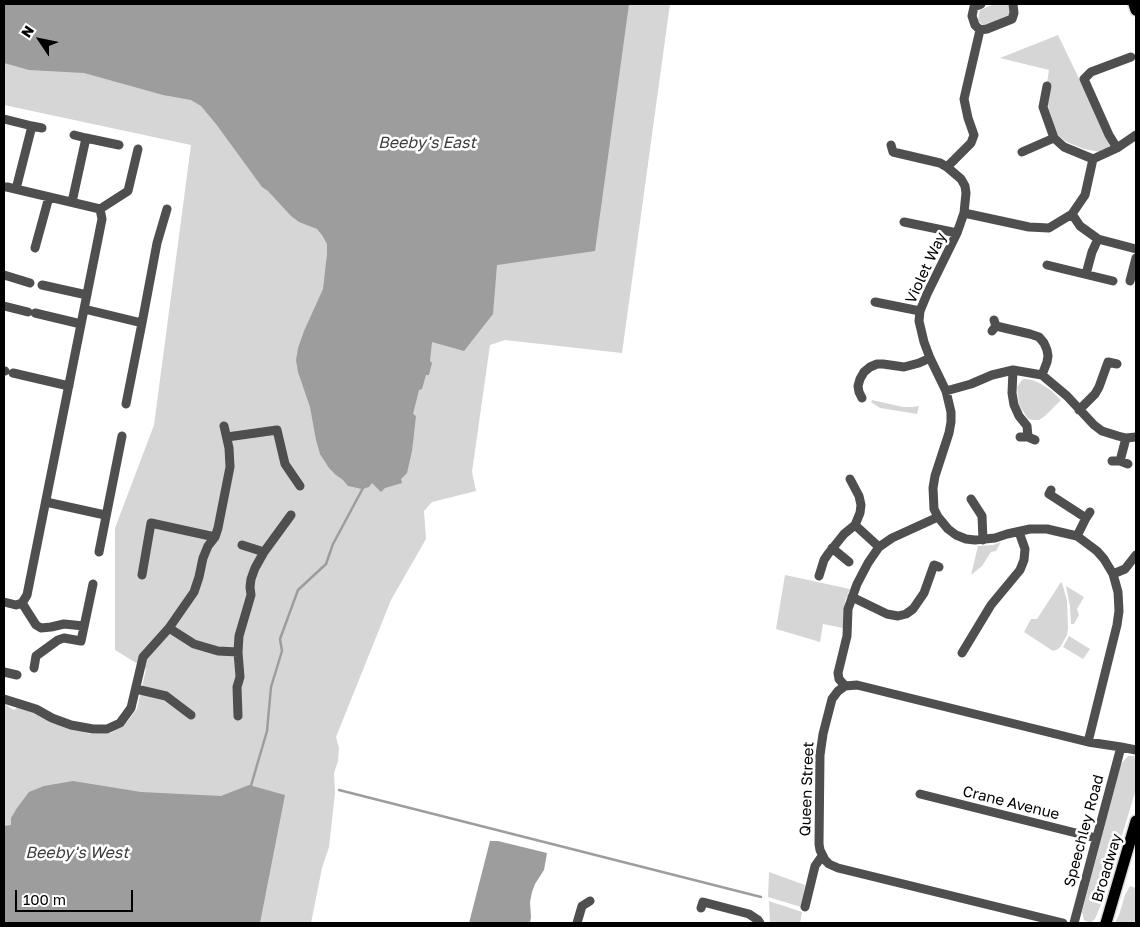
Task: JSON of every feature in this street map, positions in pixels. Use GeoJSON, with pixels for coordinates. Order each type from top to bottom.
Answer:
{"type":"FeatureCollection","features":[{"type":"Feature","properties":{"kind":"main road"},"geometry":{"type":"LineString","coordinates":[[1134,4],[1136,10]]}},
{"type":"Feature","properties":{"kind":"main road","name":"Broadway"},"geometry":{"type":"LineString","coordinates":[[1106,923],[1136,821]]}},
{"type":"Feature","properties":{"kind":"street"},"geometry":{"type":"LineString","coordinates":[[980,30],[975,25],[972,16],[974,7],[981,4]]}},
{"type":"Feature","properties":{"kind":"street"},"geometry":{"type":"LineString","coordinates":[[980,30],[1012,19],[1014,13],[1013,4]]}},
{"type":"Feature","properties":{"kind":"street"},"geometry":{"type":"LineString","coordinates":[[891,145],[893,152],[940,163],[947,167],[971,143],[974,135],[964,99],[980,30]]}},
{"type":"Feature","properties":{"kind":"street"},"geometry":{"type":"LineString","coordinates":[[1117,148],[1109,135],[1084,79],[1091,72],[1131,57]]}},
{"type":"Feature","properties":{"kind":"street"},"geometry":{"type":"LineString","coordinates":[[1047,86],[1043,107],[1054,138],[1064,147],[1093,159],[1117,148],[1136,135]]}},
{"type":"Feature","properties":{"kind":"street"},"geometry":{"type":"LineString","coordinates":[[4,120],[42,128]]}},
{"type":"Feature","properties":{"kind":"street"},"geometry":{"type":"LineString","coordinates":[[16,190],[32,126]]}},
{"type":"Feature","properties":{"kind":"street"},"geometry":{"type":"LineString","coordinates":[[74,135],[119,145]]}},
{"type":"Feature","properties":{"kind":"street"},"geometry":{"type":"LineString","coordinates":[[72,202],[86,138]]}},
{"type":"Feature","properties":{"kind":"street"},"geometry":{"type":"LineString","coordinates":[[1022,152],[1054,138]]}},
{"type":"Feature","properties":{"kind":"street"},"geometry":{"type":"LineString","coordinates":[[4,187],[100,209],[128,191],[138,149]]}},
{"type":"Feature","properties":{"kind":"street"},"geometry":{"type":"LineString","coordinates":[[964,213],[1029,226],[1049,228],[1072,214],[1085,195],[1093,159]]}},
{"type":"Feature","properties":{"kind":"street","name":"Violet Way"},"geometry":{"type":"LineString","coordinates":[[938,517],[934,509],[933,488],[949,433],[951,412],[946,390],[923,341],[919,321],[920,311],[927,294],[957,234],[964,213],[965,186],[961,179],[947,167]]}},
{"type":"Feature","properties":{"kind":"street"},"geometry":{"type":"LineString","coordinates":[[35,248],[49,197]]}},
{"type":"Feature","properties":{"kind":"street"},"geometry":{"type":"LineString","coordinates":[[4,602],[16,605],[22,603],[27,595],[102,219],[100,209]]}},
{"type":"Feature","properties":{"kind":"street"},"geometry":{"type":"LineString","coordinates":[[126,404],[157,243],[167,209]]}},
{"type":"Feature","properties":{"kind":"street"},"geometry":{"type":"LineString","coordinates":[[1072,214],[1080,226],[1098,239],[1136,249]]}},
{"type":"Feature","properties":{"kind":"street"},"geometry":{"type":"LineString","coordinates":[[904,222],[957,234]]}},
{"type":"Feature","properties":{"kind":"street"},"geometry":{"type":"LineString","coordinates":[[1086,274],[1098,239]]}},
{"type":"Feature","properties":{"kind":"street"},"geometry":{"type":"LineString","coordinates":[[1130,281],[1136,258]]}},
{"type":"Feature","properties":{"kind":"street"},"geometry":{"type":"LineString","coordinates":[[1047,265],[1113,281]]}},
{"type":"Feature","properties":{"kind":"street"},"geometry":{"type":"LineString","coordinates":[[4,275],[30,283]]}},
{"type":"Feature","properties":{"kind":"street"},"geometry":{"type":"LineString","coordinates":[[42,285],[87,295]]}},
{"type":"Feature","properties":{"kind":"street"},"geometry":{"type":"LineString","coordinates":[[875,302],[920,311]]}},
{"type":"Feature","properties":{"kind":"street"},"geometry":{"type":"LineString","coordinates":[[4,306],[81,324]]}},
{"type":"Feature","properties":{"kind":"street"},"geometry":{"type":"LineString","coordinates":[[84,309],[142,323]]}},
{"type":"Feature","properties":{"kind":"street"},"geometry":{"type":"LineString","coordinates":[[994,326],[1030,334],[1039,338],[1044,343],[1048,356],[1042,375]]}},
{"type":"Feature","properties":{"kind":"street"},"geometry":{"type":"LineString","coordinates":[[862,398],[858,386],[864,372],[870,367],[876,364],[904,366],[919,363],[930,358]]}},
{"type":"Feature","properties":{"kind":"street"},"geometry":{"type":"LineString","coordinates":[[1080,410],[1095,394],[1108,362],[1117,364]]}},
{"type":"Feature","properties":{"kind":"street"},"geometry":{"type":"LineString","coordinates":[[1013,370],[1012,393],[1014,405],[1019,416],[1027,426],[1027,438]]}},
{"type":"Feature","properties":{"kind":"street"},"geometry":{"type":"LineString","coordinates":[[946,390],[972,384],[992,375],[1013,370],[1042,375],[1102,431],[1126,438],[1136,437]]}},
{"type":"Feature","properties":{"kind":"street"},"geometry":{"type":"LineString","coordinates":[[7,372],[69,386]]}},
{"type":"Feature","properties":{"kind":"street"},"geometry":{"type":"LineString","coordinates":[[4,699],[36,709],[52,718],[71,725],[93,729],[108,728],[120,723],[131,708],[143,657],[169,628],[194,592],[202,558],[215,537],[230,467],[224,426]]}},
{"type":"Feature","properties":{"kind":"street"},"geometry":{"type":"LineString","coordinates":[[227,437],[278,430],[285,464],[300,486]]}},
{"type":"Feature","properties":{"kind":"street"},"geometry":{"type":"LineString","coordinates":[[99,552],[122,436]]}},
{"type":"Feature","properties":{"kind":"street"},"geometry":{"type":"LineString","coordinates":[[1120,462],[1126,438]]}},
{"type":"Feature","properties":{"kind":"street"},"geometry":{"type":"LineString","coordinates":[[819,576],[824,560],[844,534],[855,525],[860,514],[859,496],[850,479]]}},
{"type":"Feature","properties":{"kind":"street"},"geometry":{"type":"LineString","coordinates":[[1051,490],[1049,494],[1088,515],[1077,536]]}},
{"type":"Feature","properties":{"kind":"street"},"geometry":{"type":"LineString","coordinates":[[975,501],[982,516],[983,540]]}},
{"type":"Feature","properties":{"kind":"street"},"geometry":{"type":"LineString","coordinates":[[46,502],[105,515]]}},
{"type":"Feature","properties":{"kind":"street"},"geometry":{"type":"LineString","coordinates":[[238,716],[237,687],[240,677],[239,636],[251,595],[251,579],[264,552],[291,515]]}},
{"type":"Feature","properties":{"kind":"street"},"geometry":{"type":"LineString","coordinates":[[1088,742],[1117,626],[1119,611],[1118,592],[1113,574],[1104,559],[1096,551],[1077,536],[1047,529],[1030,529],[983,540],[966,539],[948,529],[938,517],[892,538],[880,547],[868,563],[857,584],[848,609],[847,636],[838,673],[839,679],[845,686],[857,685],[1088,742],[1136,750]]}},
{"type":"Feature","properties":{"kind":"street"},"geometry":{"type":"LineString","coordinates":[[142,575],[151,523],[215,537]]}},
{"type":"Feature","properties":{"kind":"street"},"geometry":{"type":"LineString","coordinates":[[855,525],[880,547]]}},
{"type":"Feature","properties":{"kind":"street"},"geometry":{"type":"LineString","coordinates":[[962,653],[991,605],[1020,570],[1024,560],[1024,549],[1019,532]]}},
{"type":"Feature","properties":{"kind":"street"},"geometry":{"type":"LineString","coordinates":[[242,545],[264,552]]}},
{"type":"Feature","properties":{"kind":"street"},"geometry":{"type":"LineString","coordinates":[[832,548],[849,562]]}},
{"type":"Feature","properties":{"kind":"street"},"geometry":{"type":"LineString","coordinates":[[1113,574],[1125,569],[1136,554]]}},
{"type":"Feature","properties":{"kind":"street"},"geometry":{"type":"LineString","coordinates":[[852,597],[887,614],[898,616],[906,614],[913,609],[924,593],[934,565]]}},
{"type":"Feature","properties":{"kind":"street"},"geometry":{"type":"LineString","coordinates":[[34,668],[36,656],[58,640],[64,638],[81,641],[93,584]]}},
{"type":"Feature","properties":{"kind":"street"},"geometry":{"type":"LineString","coordinates":[[22,603],[36,625],[41,628],[64,624],[84,626]]}},
{"type":"Feature","properties":{"kind":"street"},"geometry":{"type":"LineString","coordinates":[[169,628],[194,644],[218,651],[238,652]]}},
{"type":"Feature","properties":{"kind":"street"},"geometry":{"type":"LineString","coordinates":[[4,672],[17,675]]}},
{"type":"Feature","properties":{"kind":"street","name":"Queen Street"},"geometry":{"type":"LineString","coordinates":[[845,686],[832,699],[820,754],[819,844],[822,856],[829,864],[838,868],[1063,923]]}},
{"type":"Feature","properties":{"kind":"street"},"geometry":{"type":"LineString","coordinates":[[136,689],[166,696],[191,715]]}},
{"type":"Feature","properties":{"kind":"street","name":"Speechley Road"},"geometry":{"type":"LineString","coordinates":[[1074,923],[1121,747]]}},
{"type":"Feature","properties":{"kind":"street","name":"Crane Avenue"},"geometry":{"type":"LineString","coordinates":[[920,794],[1096,838]]}},
{"type":"Feature","properties":{"kind":"street"},"geometry":{"type":"LineString","coordinates":[[804,907],[815,866],[822,856]]}},
{"type":"Feature","properties":{"kind":"street"},"geometry":{"type":"LineString","coordinates":[[577,923],[579,902],[590,901]]}},
{"type":"Feature","properties":{"kind":"street"},"geometry":{"type":"LineString","coordinates":[[701,908],[703,902],[709,903],[750,914],[760,923]]}},
{"type":"Feature","properties":{"kind":"shaded area"},"geometry":{"type":"Polygon","coordinates":[[[4,4],[670,4],[622,353],[505,340],[490,345],[472,472],[476,491],[432,502],[424,511],[426,539],[391,600],[336,737],[339,748],[338,761],[334,773],[335,793],[329,847],[322,868],[311,923],[4,923],[4,702],[14,710],[19,706],[39,713],[53,722],[90,734],[111,733],[127,722],[137,709],[146,669],[115,650],[115,528],[154,425],[191,145],[4,105],[4,4]]]}},
{"type":"Feature","properties":{"kind":"shaded area"},"geometry":{"type":"Polygon","coordinates":[[[994,4],[1008,4],[1009,15],[990,24],[983,25],[978,21],[980,10],[994,4]]]}},
{"type":"Feature","properties":{"kind":"shaded area"},"geometry":{"type":"Polygon","coordinates":[[[1058,35],[1112,147],[1100,152],[1084,149],[1067,142],[1057,135],[1047,103],[1052,85],[1047,83],[1049,70],[1000,58],[1058,35]]]}},
{"type":"Feature","properties":{"kind":"shaded area"},"geometry":{"type":"Polygon","coordinates":[[[1025,379],[1041,384],[1061,400],[1039,420],[1028,419],[1019,405],[1017,387],[1025,379]]]}},
{"type":"Feature","properties":{"kind":"shaded area"},"geometry":{"type":"Polygon","coordinates":[[[872,400],[903,407],[919,406],[917,414],[880,408],[871,402],[872,400]]]}},
{"type":"Feature","properties":{"kind":"shaded area"},"geometry":{"type":"Polygon","coordinates":[[[1001,542],[996,551],[991,552],[982,566],[971,575],[978,546],[993,545],[1001,542]]]}},
{"type":"Feature","properties":{"kind":"shaded area"},"geometry":{"type":"Polygon","coordinates":[[[785,575],[850,589],[845,601],[843,628],[823,624],[820,642],[776,629],[785,575]]]}},
{"type":"Feature","properties":{"kind":"shaded area"},"geometry":{"type":"Polygon","coordinates":[[[1061,582],[1067,600],[1068,628],[1067,635],[1061,646],[1053,651],[1024,632],[1031,619],[1037,619],[1061,582]]]}},
{"type":"Feature","properties":{"kind":"shaded area"},"geometry":{"type":"Polygon","coordinates":[[[1066,586],[1084,597],[1077,609],[1079,615],[1074,624],[1071,624],[1066,586]]]}},
{"type":"Feature","properties":{"kind":"shaded area"},"geometry":{"type":"Polygon","coordinates":[[[1069,636],[1090,649],[1083,659],[1063,647],[1069,636]]]}},
{"type":"Feature","properties":{"kind":"shaded area"},"geometry":{"type":"Polygon","coordinates":[[[1128,756],[1136,756],[1136,789],[1102,902],[1095,919],[1090,923],[1084,920],[1082,912],[1121,764],[1128,756]]]}},
{"type":"Feature","properties":{"kind":"shaded area"},"geometry":{"type":"Polygon","coordinates":[[[769,872],[805,885],[801,907],[768,897],[769,872]]]}},
{"type":"Feature","properties":{"kind":"shaded area"},"geometry":{"type":"Polygon","coordinates":[[[1130,886],[1136,888],[1136,917],[1134,923],[1115,923],[1125,895],[1130,886]]]}},
{"type":"Feature","properties":{"kind":"shaded area"},"geometry":{"type":"Polygon","coordinates":[[[769,901],[802,912],[800,923],[770,923],[769,901]]]}},
{"type":"Feature","properties":{"kind":"water","name":"Beeby's East"},"geometry":{"type":"Polygon","coordinates":[[[4,4],[629,4],[595,251],[497,265],[493,314],[464,351],[432,342],[430,361],[432,363],[429,375],[426,375],[422,389],[419,390],[413,414],[416,416],[412,451],[407,473],[401,479],[402,483],[385,488],[381,492],[372,483],[369,487],[362,489],[348,486],[329,468],[320,454],[310,407],[298,372],[296,360],[304,331],[323,289],[327,244],[322,235],[317,229],[299,222],[291,216],[262,187],[216,124],[201,106],[191,100],[163,95],[84,73],[29,70],[4,63],[4,4]]]}},
{"type":"Feature","properties":{"kind":"water","name":"Beeby's West"},"geometry":{"type":"Polygon","coordinates":[[[73,781],[141,792],[221,796],[249,785],[285,795],[260,923],[4,923],[4,826],[11,825],[11,818],[29,792],[44,786],[73,781]]]}},
{"type":"Feature","properties":{"kind":"water"},"geometry":{"type":"Polygon","coordinates":[[[490,841],[498,841],[547,853],[544,870],[532,892],[530,923],[469,923],[490,841]]]}},
{"type":"Feature","properties":{"kind":"waterway"},"geometry":{"type":"LineString","coordinates":[[250,789],[267,731],[271,687],[282,651],[280,639],[298,590],[326,564],[333,544],[363,488]]}},
{"type":"Feature","properties":{"kind":"waterway"},"geometry":{"type":"LineString","coordinates":[[339,790],[761,897]]}}]}
